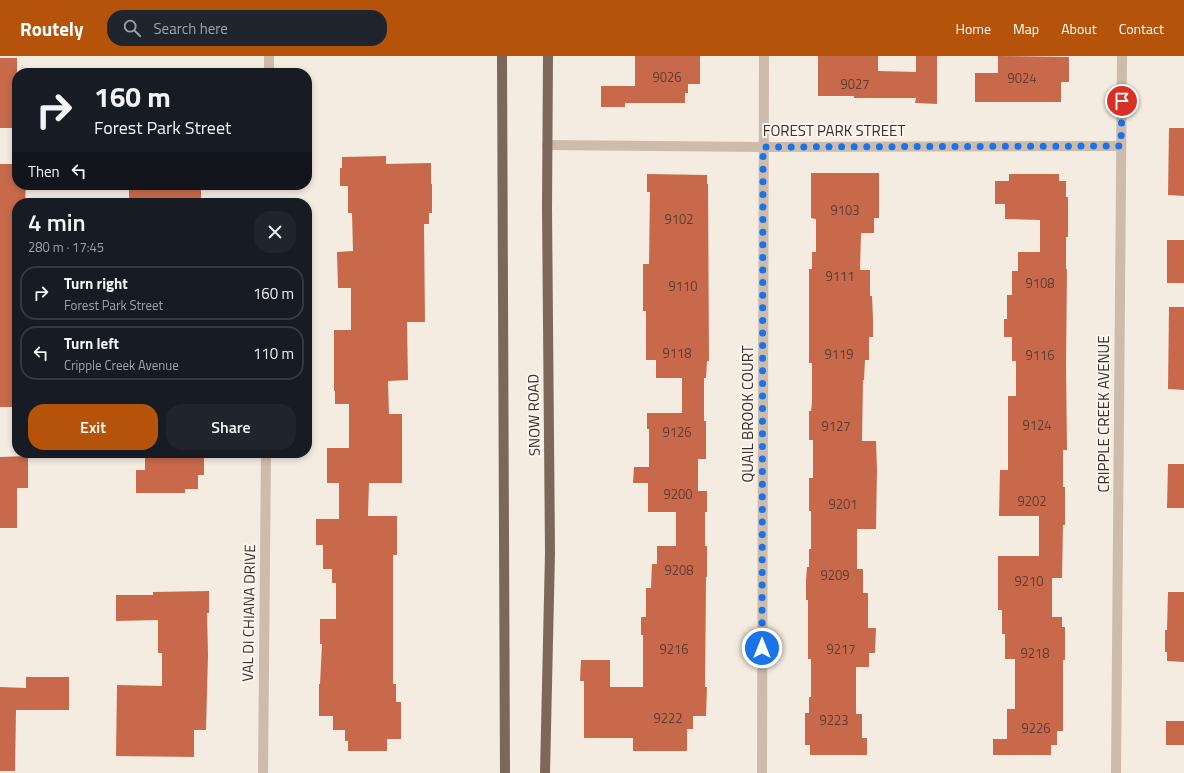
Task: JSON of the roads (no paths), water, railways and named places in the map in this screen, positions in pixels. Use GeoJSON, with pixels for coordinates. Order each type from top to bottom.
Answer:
{"type":"FeatureCollection","features":[{"type":"Feature","properties":{"kind":"main road","name":"SNOW ROAD"},"geometry":{"type":"LineString","coordinates":[[502,56],[505,773]]}},
{"type":"Feature","properties":{"kind":"main road","name":"SNOW ROAD"},"geometry":{"type":"LineString","coordinates":[[545,773],[550,553],[547,146],[548,56]]}},
{"type":"Feature","properties":{"kind":"street"},"geometry":{"type":"LineString","coordinates":[[269,56],[269,68]]}},
{"type":"Feature","properties":{"kind":"street","name":"QUAIL BROOK COURT"},"geometry":{"type":"LineString","coordinates":[[762,773],[764,56]]}},
{"type":"Feature","properties":{"kind":"street","name":"CRIPPLE CREEK AVENUE"},"geometry":{"type":"LineString","coordinates":[[1116,773],[1122,56]]}},
{"type":"Feature","properties":{"kind":"street","name":"FOREST PARK STREET"},"geometry":{"type":"LineString","coordinates":[[547,146],[1121,146]]}},
{"type":"Feature","properties":{"kind":"street","name":"VAL DI CHIANA DRIVE"},"geometry":{"type":"LineString","coordinates":[[262,773],[266,458]]}}]}
